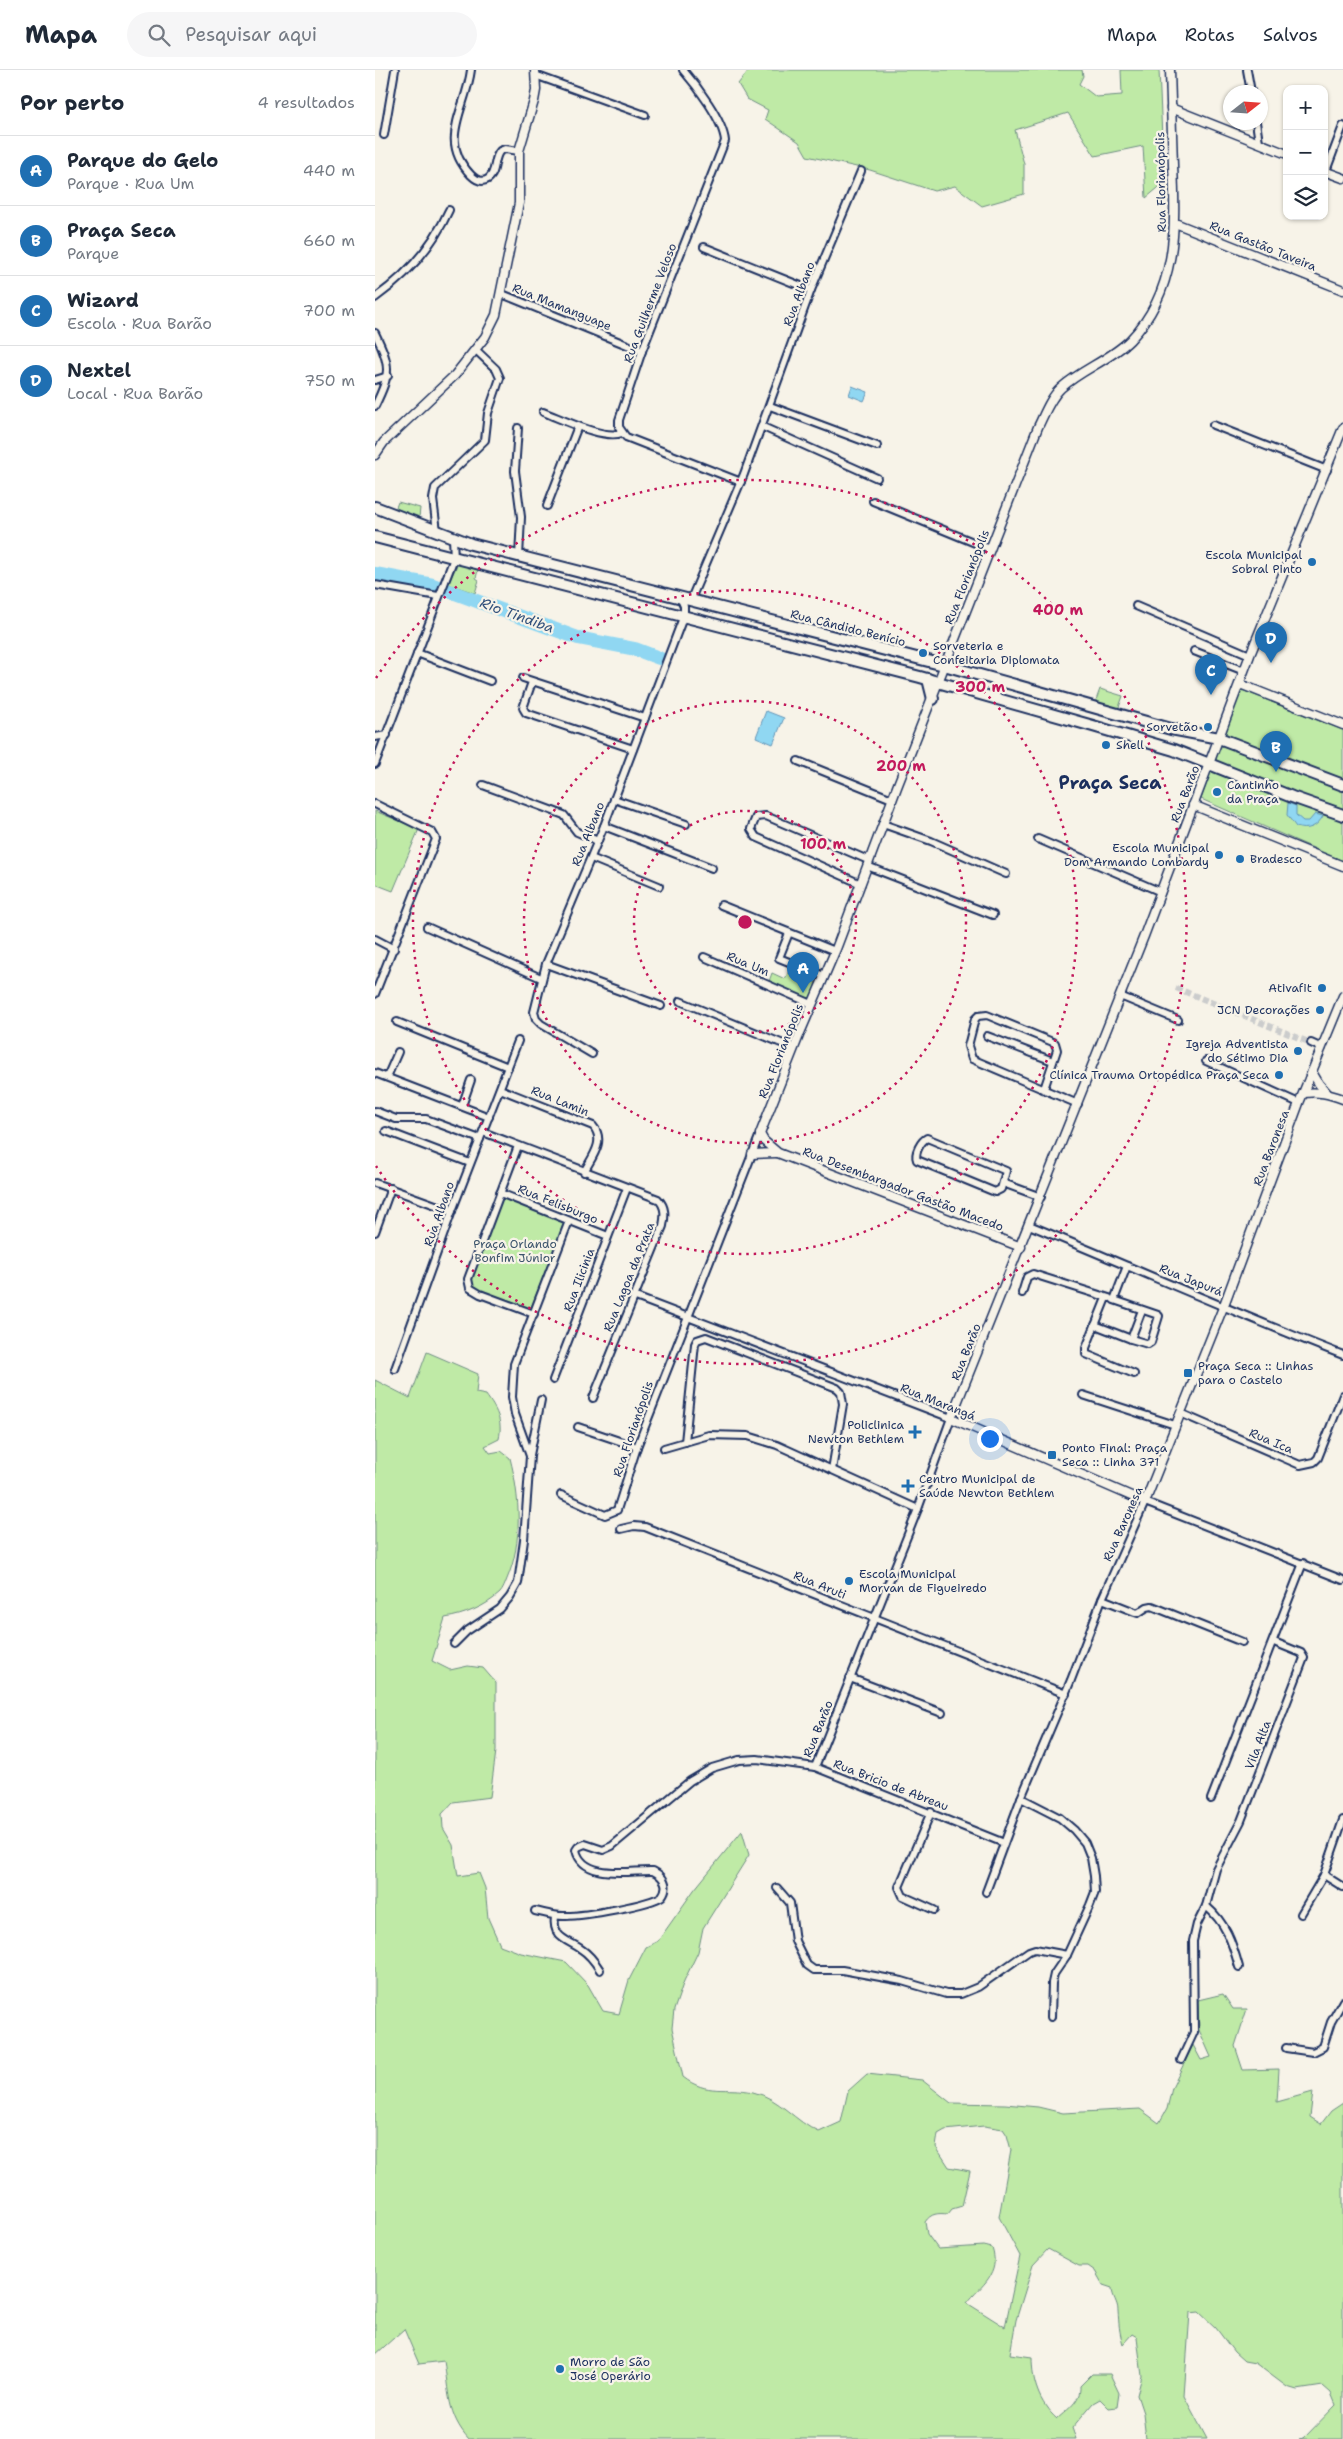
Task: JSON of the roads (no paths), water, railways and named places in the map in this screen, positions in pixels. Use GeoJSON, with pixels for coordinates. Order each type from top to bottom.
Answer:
{"type":"FeatureCollection","features":[{"type":"Feature","properties":{"kind":"main road","name":"Rua Cândido Benício"},"geometry":{"type":"LineString","coordinates":[[375,507],[453,538],[519,557],[691,599],[824,636],[945,665],[1171,729],[1219,738],[1343,785]]}},
{"type":"Feature","properties":{"kind":"main road"},"geometry":{"type":"LineString","coordinates":[[375,537],[928,679],[1152,743],[1343,815]]}},
{"type":"Feature","properties":{"kind":"main road"},"geometry":{"type":"LineString","coordinates":[[928,679],[933,698]]}},
{"type":"Feature","properties":{"kind":"street"},"geometry":{"type":"LineString","coordinates":[[384,135],[395,70]]}},
{"type":"Feature","properties":{"kind":"street"},"geometry":{"type":"LineString","coordinates":[[471,70],[465,96],[453,130],[455,150],[463,167],[474,178],[481,181],[492,175],[500,151],[505,149],[519,151]]}},
{"type":"Feature","properties":{"kind":"street","name":"Rua Guilherme Veloso"},"geometry":{"type":"LineString","coordinates":[[622,433],[619,420],[642,351],[725,141],[717,119],[683,70]]}},
{"type":"Feature","properties":{"kind":"street","name":"Rua Florianópolis"},"geometry":{"type":"LineString","coordinates":[[561,1495],[605,1515],[617,1510],[637,1447],[687,1317],[793,1048],[835,951],[861,884],[867,863],[1038,427],[1061,388],[1076,376],[1124,346],[1149,317],[1167,280],[1175,223],[1170,70]]}},
{"type":"Feature","properties":{"kind":"street"},"geometry":{"type":"LineString","coordinates":[[1247,70],[1250,85]]}},
{"type":"Feature","properties":{"kind":"street"},"geometry":{"type":"LineString","coordinates":[[376,448],[435,395],[476,350],[496,315],[502,294],[519,203],[519,151],[534,101],[535,72],[645,115]]}},
{"type":"Feature","properties":{"kind":"street"},"geometry":{"type":"LineString","coordinates":[[1171,108],[1283,152]]}},
{"type":"Feature","properties":{"kind":"street"},"geometry":{"type":"LineString","coordinates":[[1328,164],[1343,126]]}},
{"type":"Feature","properties":{"kind":"street"},"geometry":{"type":"LineString","coordinates":[[1257,130],[1259,142]]}},
{"type":"Feature","properties":{"kind":"street","name":"Rua Albano"},"geometry":{"type":"LineString","coordinates":[[691,599],[763,427],[811,290],[861,171]]}},
{"type":"Feature","properties":{"kind":"street"},"geometry":{"type":"LineString","coordinates":[[1328,172],[1343,178]]}},
{"type":"Feature","properties":{"kind":"street"},"geometry":{"type":"LineString","coordinates":[[375,298],[390,287],[423,254],[438,233],[449,210]]}},
{"type":"Feature","properties":{"kind":"street","name":"Rua Gastão Taveira"},"geometry":{"type":"LineString","coordinates":[[1175,223],[1343,290]]}},
{"type":"Feature","properties":{"kind":"street"},"geometry":{"type":"LineString","coordinates":[[704,247],[811,290]]}},
{"type":"Feature","properties":{"kind":"street","name":"Rua Mamanguape"},"geometry":{"type":"LineString","coordinates":[[502,294],[642,351]]}},
{"type":"Feature","properties":{"kind":"street"},"geometry":{"type":"LineString","coordinates":[[375,333],[387,361],[388,376],[375,406]]}},
{"type":"Feature","properties":{"kind":"street"},"geometry":{"type":"LineString","coordinates":[[437,531],[433,499],[435,488],[485,440],[491,402],[499,385],[500,378],[496,369],[476,350]]}},
{"type":"Feature","properties":{"kind":"street"},"geometry":{"type":"LineString","coordinates":[[375,380],[388,376]]}},
{"type":"Feature","properties":{"kind":"street"},"geometry":{"type":"LineString","coordinates":[[770,406],[877,446]]}},
{"type":"Feature","properties":{"kind":"street"},"geometry":{"type":"LineString","coordinates":[[543,412],[578,426],[612,436],[622,433],[626,437],[741,482]]}},
{"type":"Feature","properties":{"kind":"street"},"geometry":{"type":"LineString","coordinates":[[1213,425],[1327,470]]}},
{"type":"Feature","properties":{"kind":"street"},"geometry":{"type":"LineString","coordinates":[[547,506],[578,426]]}},
{"type":"Feature","properties":{"kind":"street"},"geometry":{"type":"LineString","coordinates":[[763,427],[877,478]]}},
{"type":"Feature","properties":{"kind":"street"},"geometry":{"type":"LineString","coordinates":[[518,428],[515,471],[521,517],[519,557]]}},
{"type":"Feature","properties":{"kind":"street","name":"Rua Barão"},"geometry":{"type":"LineString","coordinates":[[815,1767],[918,1509],[951,1418],[1041,1197],[1161,892],[1244,671],[1343,428]]}},
{"type":"Feature","properties":{"kind":"street"},"geometry":{"type":"LineString","coordinates":[[873,502],[989,550]]}},
{"type":"Feature","properties":{"kind":"street"},"geometry":{"type":"LineString","coordinates":[[375,764],[454,558],[453,538]]}},
{"type":"Feature","properties":{"kind":"street"},"geometry":{"type":"LineString","coordinates":[[375,585],[439,594]]}},
{"type":"Feature","properties":{"kind":"street"},"geometry":{"type":"LineString","coordinates":[[679,596],[684,606],[684,615]]}},
{"type":"Feature","properties":{"kind":"street"},"geometry":{"type":"LineString","coordinates":[[1137,606],[1251,655]]}},
{"type":"Feature","properties":{"kind":"street","name":"Rua Albano"},"geometry":{"type":"LineString","coordinates":[[592,1054],[536,1019],[534,1012],[541,978],[604,826],[684,615]]}},
{"type":"Feature","properties":{"kind":"street"},"geometry":{"type":"LineString","coordinates":[[1194,651],[1244,671]]}},
{"type":"Feature","properties":{"kind":"street"},"geometry":{"type":"LineString","coordinates":[[417,653],[490,681]]}},
{"type":"Feature","properties":{"kind":"street"},"geometry":{"type":"LineString","coordinates":[[523,678],[645,718]]}},
{"type":"Feature","properties":{"kind":"street"},"geometry":{"type":"LineString","coordinates":[[532,682],[523,708],[526,713],[633,749]]}},
{"type":"Feature","properties":{"kind":"street"},"geometry":{"type":"LineString","coordinates":[[1239,684],[1343,725]]}},
{"type":"Feature","properties":{"kind":"street"},"geometry":{"type":"LineString","coordinates":[[375,737],[387,736]]}},
{"type":"Feature","properties":{"kind":"street"},"geometry":{"type":"LineString","coordinates":[[797,761],[892,799]]}},
{"type":"Feature","properties":{"kind":"street"},"geometry":{"type":"LineString","coordinates":[[483,785],[564,816],[577,832],[597,841]]}},
{"type":"Feature","properties":{"kind":"street"},"geometry":{"type":"LineString","coordinates":[[614,798],[686,824]]}},
{"type":"Feature","properties":{"kind":"street"},"geometry":{"type":"LineString","coordinates":[[375,804],[432,832],[436,839],[394,950],[375,994]]}},
{"type":"Feature","properties":{"kind":"street"},"geometry":{"type":"LineString","coordinates":[[1193,805],[1343,866]]}},
{"type":"Feature","properties":{"kind":"street"},"geometry":{"type":"LineString","coordinates":[[861,884],[756,837],[751,829],[756,818],[766,816],[867,863],[993,915]]}},
{"type":"Feature","properties":{"kind":"street"},"geometry":{"type":"LineString","coordinates":[[883,824],[931,841],[1006,874]]}},
{"type":"Feature","properties":{"kind":"street"},"geometry":{"type":"LineString","coordinates":[[604,826],[712,868]]}},
{"type":"Feature","properties":{"kind":"street"},"geometry":{"type":"LineString","coordinates":[[1038,839],[1161,892]]}},
{"type":"Feature","properties":{"kind":"street"},"geometry":{"type":"LineString","coordinates":[[591,858],[659,886]]}},
{"type":"Feature","properties":{"kind":"street"},"geometry":{"type":"LineString","coordinates":[[721,904],[835,951]]}},
{"type":"Feature","properties":{"kind":"street"},"geometry":{"type":"LineString","coordinates":[[427,927],[541,978]]}},
{"type":"Feature","properties":{"kind":"street"},"geometry":{"type":"LineString","coordinates":[[789,932],[779,958],[823,976]]}},
{"type":"Feature","properties":{"kind":"street"},"geometry":{"type":"LineString","coordinates":[[375,939],[394,950]]}},
{"type":"Feature","properties":{"kind":"street","name":"Rua Um"},"geometry":{"type":"LineString","coordinates":[[704,957],[812,1004]]}},
{"type":"Feature","properties":{"kind":"street"},"geometry":{"type":"LineString","coordinates":[[547,964],[661,1006]]}},
{"type":"Feature","properties":{"kind":"street"},"geometry":{"type":"LineString","coordinates":[[1120,996],[1178,1020]]}},
{"type":"Feature","properties":{"kind":"street","name":"Rua Baronesa"},"geometry":{"type":"LineString","coordinates":[[986,1892],[1021,1798],[1066,1694],[1102,1599],[1145,1502],[1179,1413],[1224,1305],[1299,1103],[1343,996]]}},
{"type":"Feature","properties":{"kind":"street"},"geometry":{"type":"LineString","coordinates":[[680,1001],[793,1048]]}},
{"type":"Feature","properties":{"kind":"street"},"geometry":{"type":"LineString","coordinates":[[1044,1089],[1057,1050],[1055,1043],[987,1016],[982,1015],[975,1019],[968,1046],[972,1059],[1078,1104]]}},
{"type":"Feature","properties":{"kind":"street"},"geometry":{"type":"LineString","coordinates":[[397,1022],[509,1067]]}},
{"type":"Feature","properties":{"kind":"street"},"geometry":{"type":"LineString","coordinates":[[987,1036],[1053,1061]]}},
{"type":"Feature","properties":{"kind":"street","name":"Rua Albano"},"geometry":{"type":"LineString","coordinates":[[395,1369],[470,1163],[518,1041]]}},
{"type":"Feature","properties":{"kind":"street"},"geometry":{"type":"LineString","coordinates":[[1311,1043],[1322,1048]]}},
{"type":"Feature","properties":{"kind":"street"},"geometry":{"type":"LineString","coordinates":[[387,1077],[398,1052]]}},
{"type":"Feature","properties":{"kind":"street"},"geometry":{"type":"LineString","coordinates":[[1206,1061],[1299,1103]]}},
{"type":"Feature","properties":{"kind":"street"},"geometry":{"type":"LineString","coordinates":[[1312,1072],[1319,1084],[1328,1093]]}},
{"type":"Feature","properties":{"kind":"street"},"geometry":{"type":"LineString","coordinates":[[375,1073],[489,1117]]}},
{"type":"Feature","properties":{"kind":"street"},"geometry":{"type":"LineString","coordinates":[[462,1106],[471,1080]]}},
{"type":"Feature","properties":{"kind":"street","name":"Rua Lamin"},"geometry":{"type":"LineString","coordinates":[[500,1089],[593,1126],[597,1131],[599,1141],[584,1172]]}},
{"type":"Feature","properties":{"kind":"street"},"geometry":{"type":"LineString","coordinates":[[1303,1093],[1315,1091],[1328,1093],[1343,1099]]}},
{"type":"Feature","properties":{"kind":"street"},"geometry":{"type":"LineString","coordinates":[[375,1111],[396,1119],[426,1119],[480,1138]]}},
{"type":"Feature","properties":{"kind":"street"},"geometry":{"type":"LineString","coordinates":[[386,1131],[470,1163]]}},
{"type":"Feature","properties":{"kind":"street","name":"Rua Lagoa da Prata"},"geometry":{"type":"LineString","coordinates":[[483,1132],[658,1200],[662,1204],[665,1218],[593,1398]]}},
{"type":"Feature","properties":{"kind":"street","name":"Rua Desembargador Gastão Macedo"},"geometry":{"type":"LineString","coordinates":[[760,1134],[764,1141],[778,1153],[1021,1247]]}},
{"type":"Feature","properties":{"kind":"street"},"geometry":{"type":"LineString","coordinates":[[927,1138],[1005,1170],[1007,1174],[1003,1183],[1000,1191],[995,1192],[917,1160],[916,1155],[922,1142],[927,1138]]}},
{"type":"Feature","properties":{"kind":"street"},"geometry":{"type":"LineString","coordinates":[[518,1146],[469,1272],[468,1283],[473,1291],[479,1294],[534,1314]]}},
{"type":"Feature","properties":{"kind":"street","name":"Rua Desembargador Gastão Macedo"},"geometry":{"type":"LineString","coordinates":[[752,1154],[778,1153]]}},
{"type":"Feature","properties":{"kind":"street"},"geometry":{"type":"LineString","coordinates":[[375,1182],[452,1211]]}},
{"type":"Feature","properties":{"kind":"street"},"geometry":{"type":"LineString","coordinates":[[1003,1183],[1041,1197]]}},
{"type":"Feature","properties":{"kind":"street"},"geometry":{"type":"LineString","coordinates":[[375,1232],[391,1188]]}},
{"type":"Feature","properties":{"kind":"street","name":"Rua Ilicinia"},"geometry":{"type":"LineString","coordinates":[[553,1380],[627,1188]]}},
{"type":"Feature","properties":{"kind":"street","name":"Rua Felisburgo"},"geometry":{"type":"LineString","coordinates":[[500,1193],[608,1236]]}},
{"type":"Feature","properties":{"kind":"street"},"geometry":{"type":"LineString","coordinates":[[530,1456],[515,1414],[512,1381],[514,1364],[569,1221]]}},
{"type":"Feature","properties":{"kind":"street","name":"Rua Japurá"},"geometry":{"type":"LineString","coordinates":[[1029,1226],[1224,1305],[1268,1326],[1343,1355]]}},
{"type":"Feature","properties":{"kind":"street"},"geometry":{"type":"LineString","coordinates":[[1127,1266],[1095,1325],[1086,1348],[1086,1354],[1134,1374]]}},
{"type":"Feature","properties":{"kind":"street"},"geometry":{"type":"LineString","coordinates":[[1022,1293],[1027,1277],[1033,1274],[1159,1317],[1151,1342],[1148,1344],[1095,1325]]}},
{"type":"Feature","properties":{"kind":"street","name":"Rua Marangá"},"geometry":{"type":"LineString","coordinates":[[633,1296],[951,1418],[1145,1502],[1343,1580]]}},
{"type":"Feature","properties":{"kind":"street"},"geometry":{"type":"LineString","coordinates":[[1131,1339],[1142,1310]]}},
{"type":"Feature","properties":{"kind":"street"},"geometry":{"type":"LineString","coordinates":[[685,1442],[695,1344],[697,1340],[706,1337],[732,1349],[837,1388],[841,1392],[843,1404],[831,1470]]}},
{"type":"Feature","properties":{"kind":"street"},"geometry":{"type":"LineString","coordinates":[[1083,1394],[1175,1425]]}},
{"type":"Feature","properties":{"kind":"street","name":"Rua Ica"},"geometry":{"type":"LineString","coordinates":[[1179,1413],[1300,1465],[1308,1465],[1318,1458],[1343,1395]]}},
{"type":"Feature","properties":{"kind":"street"},"geometry":{"type":"LineString","coordinates":[[454,1644],[467,1631],[500,1609],[518,1583],[525,1540],[530,1456],[541,1400]]}},
{"type":"Feature","properties":{"kind":"street"},"geometry":{"type":"LineString","coordinates":[[577,1426],[637,1447]]}},
{"type":"Feature","properties":{"kind":"street"},"geometry":{"type":"LineString","coordinates":[[664,1448],[709,1435],[731,1434],[748,1436],[777,1445],[918,1509]]}},
{"type":"Feature","properties":{"kind":"street","name":"Rua Aruti"},"geometry":{"type":"LineString","coordinates":[[621,1529],[634,1526],[645,1527],[1066,1694]]}},
{"type":"Feature","properties":{"kind":"street","name":"Vila Alta"},"geometry":{"type":"LineString","coordinates":[[1211,1799],[1303,1564]]}},
{"type":"Feature","properties":{"kind":"street"},"geometry":{"type":"LineString","coordinates":[[1102,1599],[1139,1613],[1147,1606],[1152,1606],[1242,1642]]}},
{"type":"Feature","properties":{"kind":"street","name":"Vila Alta"},"geometry":{"type":"LineString","coordinates":[[1206,1906],[1216,1869],[1241,1821],[1304,1658],[1301,1653],[1274,1642]]}},
{"type":"Feature","properties":{"kind":"street"},"geometry":{"type":"LineString","coordinates":[[850,1678],[942,1713]]}},
{"type":"Feature","properties":{"kind":"street","name":"Rua Bricio de Abreau"},"geometry":{"type":"LineString","coordinates":[[555,1916],[577,1916],[657,1900],[665,1892],[664,1879],[659,1874],[653,1871],[595,1870],[580,1859],[576,1850],[578,1846],[585,1844],[603,1850],[612,1846],[690,1781],[712,1768],[739,1760],[757,1759],[815,1767],[931,1812],[1004,1843]]}},
{"type":"Feature","properties":{"kind":"street"},"geometry":{"type":"LineString","coordinates":[[1021,1798],[1060,1818],[1085,1843],[1091,1858],[1095,1892],[1067,1956],[1059,1965],[1052,1983],[1051,2017]]}},
{"type":"Feature","properties":{"kind":"street"},"geometry":{"type":"LineString","coordinates":[[931,1812],[899,1887],[899,1892],[903,1896],[934,1910]]}},
{"type":"Feature","properties":{"kind":"street"},"geometry":{"type":"LineString","coordinates":[[1301,1914],[1323,1875],[1343,1820]]}},
{"type":"Feature","properties":{"kind":"street"},"geometry":{"type":"LineString","coordinates":[[1323,1875],[1343,1886]]}},
{"type":"Feature","properties":{"kind":"street"},"geometry":{"type":"LineString","coordinates":[[777,1888],[790,1903],[795,1941],[807,1965],[814,1970],[842,1970],[901,1981],[946,1994],[961,1994],[978,1987],[1029,1951],[1035,1949],[1067,1956]]}},
{"type":"Feature","properties":{"kind":"street"},"geometry":{"type":"LineString","coordinates":[[1181,2060],[1194,2032],[1193,1941],[1197,1924],[1206,1906],[1216,1915],[1228,1932],[1239,1967]]}},
{"type":"Feature","properties":{"kind":"street"},"geometry":{"type":"LineString","coordinates":[[535,1911],[555,1916],[556,1934],[588,1954],[600,1970]]}},
{"type":"Feature","properties":{"kind":"street"},"geometry":{"type":"LineString","coordinates":[[1286,2048],[1313,2052],[1323,2047],[1331,2022],[1343,2001]]}},
{"type":"Feature","properties":{"kind":"water"},"geometry":{"type":"Polygon","coordinates":[[[852,386],[868,392],[864,401],[849,395],[852,386]]]}},
{"type":"Feature","properties":{"kind":"water"},"geometry":{"type":"Polygon","coordinates":[[[766,711],[784,718],[773,744],[756,737],[766,711]]]}},
{"type":"Feature","properties":{"kind":"water"},"geometry":{"type":"Polygon","coordinates":[[[1288,803],[1296,806],[1296,815],[1303,821],[1309,821],[1315,814],[1323,816],[1312,827],[1304,829],[1296,827],[1287,815],[1288,803]]]}},
{"type":"Feature","properties":{"kind":"waterway","name":"Rio Tindiba"},"geometry":{"type":"LineString","coordinates":[[375,574],[433,585],[578,638],[635,649],[659,658]]}},
{"type":"Feature","properties":{"kind":"tunnel"},"geometry":{"type":"LineString","coordinates":[[1176,988],[1311,1043]]}},
{"type":"Feature","properties":{"kind":"place","name":"Escola Municipal Sobral Pinto"},"geometry":{"type":"Point","coordinates":[1312,562]}},
{"type":"Feature","properties":{"kind":"place","name":"Sorveteria e Confeitaria Diplomata"},"geometry":{"type":"Point","coordinates":[923,653]}},
{"type":"Feature","properties":{"kind":"place","name":"Nextel"},"geometry":{"type":"Point","coordinates":[1271,663]}},
{"type":"Feature","properties":{"kind":"place","name":"Wizard"},"geometry":{"type":"Point","coordinates":[1211,695]}},
{"type":"Feature","properties":{"kind":"place","name":"Sorvetão"},"geometry":{"type":"Point","coordinates":[1208,727]}},
{"type":"Feature","properties":{"kind":"place","name":"Shell"},"geometry":{"type":"Point","coordinates":[1106,745]}},
{"type":"Feature","properties":{"kind":"place","name":"Praça Seca"},"geometry":{"type":"Point","coordinates":[1276,772]}},
{"type":"Feature","properties":{"kind":"place","name":"Cantinho da Praça"},"geometry":{"type":"Point","coordinates":[1217,792]}},
{"type":"Feature","properties":{"kind":"place","name":"Escola Municipal Dom Armando Lombardy"},"geometry":{"type":"Point","coordinates":[1219,855]}},
{"type":"Feature","properties":{"kind":"place","name":"Bradesco"},"geometry":{"type":"Point","coordinates":[1240,859]}},
{"type":"Feature","properties":{"kind":"place","name":"Ativafit"},"geometry":{"type":"Point","coordinates":[1322,988]}},
{"type":"Feature","properties":{"kind":"place","name":"Parque do Gelo"},"geometry":{"type":"Point","coordinates":[803,993]}},
{"type":"Feature","properties":{"kind":"place","name":"JCN Decorações"},"geometry":{"type":"Point","coordinates":[1320,1010]}},
{"type":"Feature","properties":{"kind":"place","name":"Igreja Adventista do Sétimo Dia"},"geometry":{"type":"Point","coordinates":[1298,1051]}},
{"type":"Feature","properties":{"kind":"place","name":"Clínica Trauma Ortopédica Praça Seca"},"geometry":{"type":"Point","coordinates":[1279,1075]}},
{"type":"Feature","properties":{"kind":"place","name":"Praça Seca :: Linhas para o Castelo"},"geometry":{"type":"Point","coordinates":[1188,1373]}},
{"type":"Feature","properties":{"kind":"place","name":"Policlinica Newton Bethlem"},"geometry":{"type":"Point","coordinates":[915,1432]}},
{"type":"Feature","properties":{"kind":"place","name":"Ponto Final: Praça Seca :: Linha 371"},"geometry":{"type":"Point","coordinates":[1052,1455]}},
{"type":"Feature","properties":{"kind":"place","name":"Centro Municipal de Saúde Newton Bethlem"},"geometry":{"type":"Point","coordinates":[908,1486]}},
{"type":"Feature","properties":{"kind":"place","name":"Escola Municipal Morvan de Figueiredo"},"geometry":{"type":"Point","coordinates":[849,1581]}},
{"type":"Feature","properties":{"kind":"place","name":"Morro de São José Operário"},"geometry":{"type":"Point","coordinates":[560,2369]}},
{"type":"Feature","properties":{"kind":"district","name":"Praça Seca"},"geometry":{"type":"Point","coordinates":[1110,783]}},
{"type":"Feature","properties":{"kind":"park label","name":"Praça Orlando Bonfim Júnior"},"geometry":{"type":"Point","coordinates":[515,1251]}}]}
